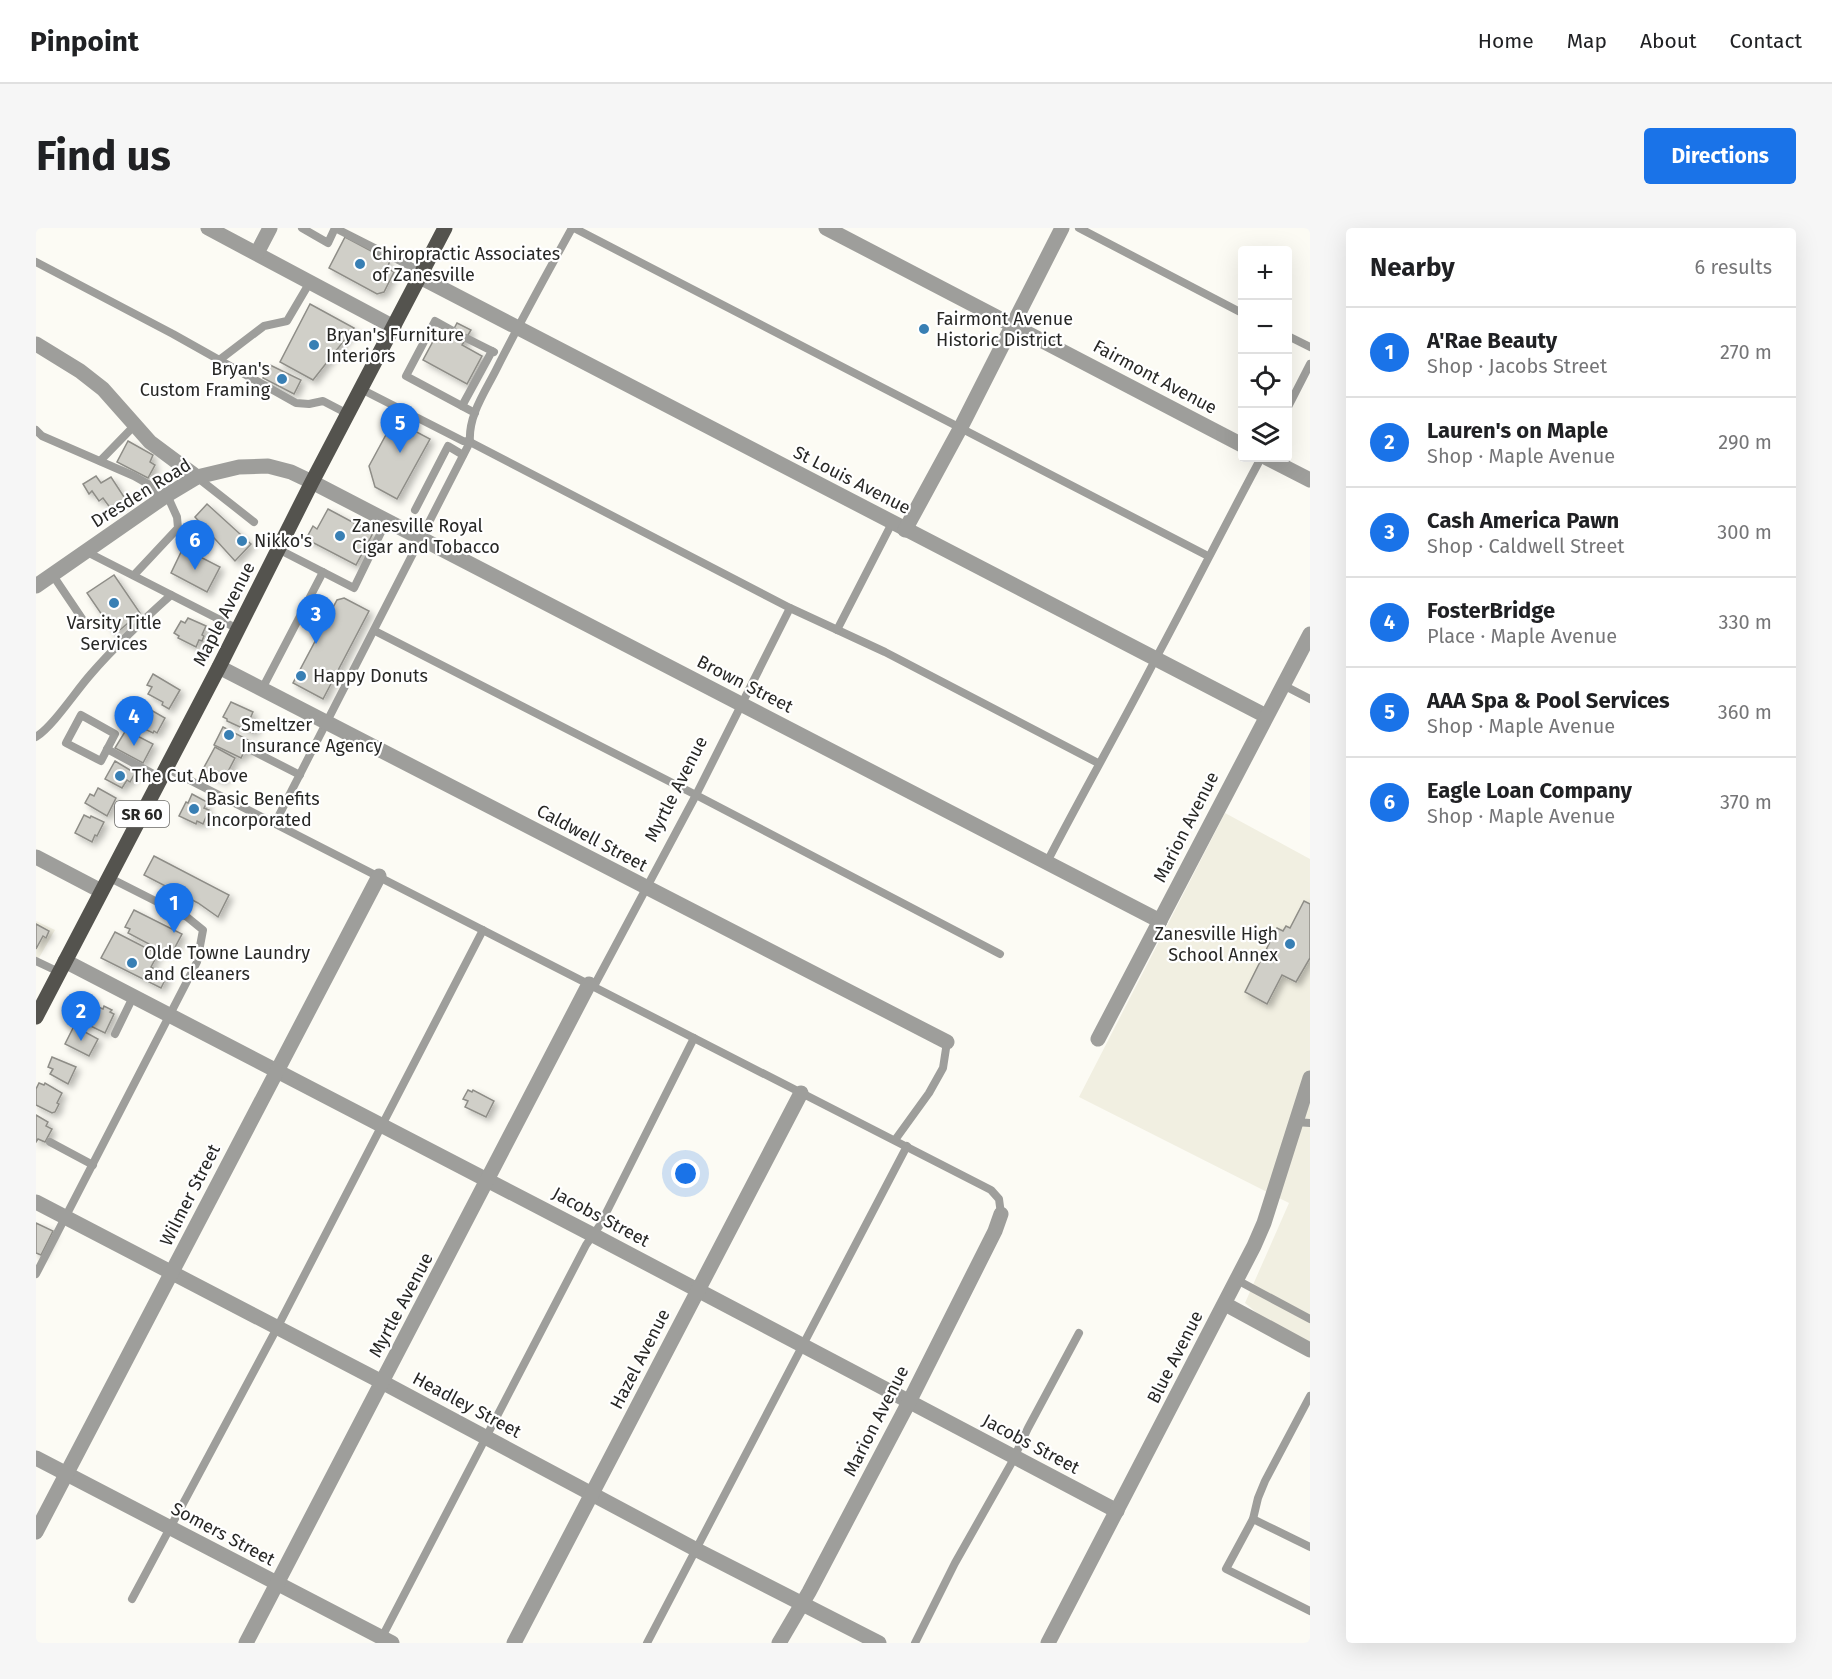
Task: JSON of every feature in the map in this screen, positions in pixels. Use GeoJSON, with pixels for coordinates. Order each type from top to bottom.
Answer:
{"type":"FeatureCollection","features":[{"type":"Feature","properties":{"kind":"main road","name":"Maple Avenue"},"geometry":{"type":"LineString","coordinates":[[36,1017],[445,228]]}},
{"type":"Feature","properties":{"kind":"street"},"geometry":{"type":"LineString","coordinates":[[208,228],[394,327]]}},
{"type":"Feature","properties":{"kind":"street"},"geometry":{"type":"LineString","coordinates":[[256,253],[270,228]]}},
{"type":"Feature","properties":{"kind":"street","name":"Fairmont Avenue"},"geometry":{"type":"LineString","coordinates":[[826,228],[1238,443]]}},
{"type":"Feature","properties":{"kind":"street"},"geometry":{"type":"LineString","coordinates":[[899,526],[961,427],[1062,228]]}},
{"type":"Feature","properties":{"kind":"street","name":"St Louis Avenue"},"geometry":{"type":"LineString","coordinates":[[421,274],[517,328],[1266,717]]}},
{"type":"Feature","properties":{"kind":"street"},"geometry":{"type":"LineString","coordinates":[[36,344],[81,371],[103,389],[150,442],[197,477]]}},
{"type":"Feature","properties":{"kind":"street"},"geometry":{"type":"LineString","coordinates":[[1275,462],[1310,480]]}},
{"type":"Feature","properties":{"kind":"street","name":"Dresden Road"},"geometry":{"type":"LineString","coordinates":[[36,586],[164,497],[197,477],[238,467],[268,466],[291,472],[312,482]]}},
{"type":"Feature","properties":{"kind":"street","name":"Brown Street"},"geometry":{"type":"LineString","coordinates":[[312,482],[1160,921]]}},
{"type":"Feature","properties":{"kind":"street","name":"Marion Avenue"},"geometry":{"type":"LineString","coordinates":[[1098,1039],[1310,634]]}},
{"type":"Feature","properties":{"kind":"street","name":"Caldwell Street"},"geometry":{"type":"LineString","coordinates":[[219,667],[947,1042]]}},
{"type":"Feature","properties":{"kind":"street"},"geometry":{"type":"LineString","coordinates":[[36,857],[105,884]]}},
{"type":"Feature","properties":{"kind":"street","name":"Wilmer Street"},"geometry":{"type":"LineString","coordinates":[[36,1532],[379,876]]}},
{"type":"Feature","properties":{"kind":"street","name":"Jacobs Street"},"geometry":{"type":"LineString","coordinates":[[62,967],[133,997],[170,1016],[593,1235],[1117,1511]]}},
{"type":"Feature","properties":{"kind":"street","name":"Myrtle Avenue"},"geometry":{"type":"LineString","coordinates":[[246,1643],[591,985]]}},
{"type":"Feature","properties":{"kind":"street","name":"Blue Avenue"},"geometry":{"type":"LineString","coordinates":[[1048,1643],[1225,1304],[1264,1223],[1302,1122],[1310,1077]]}},
{"type":"Feature","properties":{"kind":"street","name":"Hazel Avenue"},"geometry":{"type":"LineString","coordinates":[[514,1643],[801,1093]]}},
{"type":"Feature","properties":{"kind":"street","name":"Headley Street"},"geometry":{"type":"LineString","coordinates":[[36,1202],[382,1382],[695,1549],[879,1643]]}},
{"type":"Feature","properties":{"kind":"street","name":"Marion Avenue"},"geometry":{"type":"LineString","coordinates":[[779,1643],[809,1592],[909,1402],[995,1231],[1001,1214]]}},
{"type":"Feature","properties":{"kind":"street"},"geometry":{"type":"LineString","coordinates":[[1225,1304],[1310,1350]]}},
{"type":"Feature","properties":{"kind":"street","name":"Somers Street"},"geometry":{"type":"LineString","coordinates":[[36,1458],[384,1641]]}},
{"type":"Feature","properties":{"kind":"lane"},"geometry":{"type":"LineString","coordinates":[[302,228],[328,243],[335,228],[421,274]]}},
{"type":"Feature","properties":{"kind":"lane"},"geometry":{"type":"LineString","coordinates":[[275,823],[470,442],[469,432],[474,413],[502,357],[573,228],[1208,556]]}},
{"type":"Feature","properties":{"kind":"lane"},"geometry":{"type":"LineString","coordinates":[[1078,228],[1238,311]]}},
{"type":"Feature","properties":{"kind":"lane"},"geometry":{"type":"LineString","coordinates":[[36,262],[296,403],[309,404],[323,401],[348,414]]}},
{"type":"Feature","properties":{"kind":"lane"},"geometry":{"type":"LineString","coordinates":[[218,360],[264,326],[287,321],[310,282]]}},
{"type":"Feature","properties":{"kind":"lane"},"geometry":{"type":"LineString","coordinates":[[453,331],[435,321],[406,376],[474,413]]}},
{"type":"Feature","properties":{"kind":"lane"},"geometry":{"type":"LineString","coordinates":[[466,338],[502,357]]}},
{"type":"Feature","properties":{"kind":"lane"},"geometry":{"type":"LineString","coordinates":[[1292,338],[1310,347]]}},
{"type":"Feature","properties":{"kind":"lane"},"geometry":{"type":"LineString","coordinates":[[462,406],[492,351]]}},
{"type":"Feature","properties":{"kind":"lane"},"geometry":{"type":"LineString","coordinates":[[1292,398],[1310,364]]}},
{"type":"Feature","properties":{"kind":"lane"},"geometry":{"type":"LineString","coordinates":[[361,389],[463,441],[470,442],[790,608],[885,652],[1098,763]]}},
{"type":"Feature","properties":{"kind":"lane"},"geometry":{"type":"LineString","coordinates":[[100,460],[134,426]]}},
{"type":"Feature","properties":{"kind":"lane"},"geometry":{"type":"LineString","coordinates":[[36,430],[39,439],[100,460],[148,484],[164,497],[177,517],[178,528],[134,575]]}},
{"type":"Feature","properties":{"kind":"lane"},"geometry":{"type":"LineString","coordinates":[[415,510],[448,446],[464,454]]}},
{"type":"Feature","properties":{"kind":"lane"},"geometry":{"type":"LineString","coordinates":[[1047,862],[1259,462]]}},
{"type":"Feature","properties":{"kind":"lane"},"geometry":{"type":"LineString","coordinates":[[197,477],[254,522]]}},
{"type":"Feature","properties":{"kind":"lane"},"geometry":{"type":"LineString","coordinates":[[278,549],[354,588],[387,520]]}},
{"type":"Feature","properties":{"kind":"lane"},"geometry":{"type":"LineString","coordinates":[[837,630],[899,526]]}},
{"type":"Feature","properties":{"kind":"lane"},"geometry":{"type":"LineString","coordinates":[[85,551],[238,629]]}},
{"type":"Feature","properties":{"kind":"lane"},"geometry":{"type":"LineString","coordinates":[[262,689],[323,572]]}},
{"type":"Feature","properties":{"kind":"lane"},"geometry":{"type":"LineString","coordinates":[[52,574],[87,626]]}},
{"type":"Feature","properties":{"kind":"lane"},"geometry":{"type":"LineString","coordinates":[[36,737],[45,731],[111,651],[171,595]]}},
{"type":"Feature","properties":{"kind":"lane","name":"Myrtle Avenue"},"geometry":{"type":"LineString","coordinates":[[591,985],[647,888],[790,608]]}},
{"type":"Feature","properties":{"kind":"lane"},"geometry":{"type":"LineString","coordinates":[[375,631],[1000,954]]}},
{"type":"Feature","properties":{"kind":"lane"},"geometry":{"type":"LineString","coordinates":[[1283,685],[1310,699]]}},
{"type":"Feature","properties":{"kind":"lane"},"geometry":{"type":"LineString","coordinates":[[81,716],[115,734],[107,749],[101,761],[66,743],[81,716]]}},
{"type":"Feature","properties":{"kind":"lane"},"geometry":{"type":"LineString","coordinates":[[107,749],[275,823],[896,1140],[995,1193],[1001,1214]]}},
{"type":"Feature","properties":{"kind":"lane"},"geometry":{"type":"LineString","coordinates":[[254,751],[300,775]]}},
{"type":"Feature","properties":{"kind":"lane"},"geometry":{"type":"LineString","coordinates":[[36,1274],[197,962],[203,930],[187,917],[105,884]]}},
{"type":"Feature","properties":{"kind":"lane"},"geometry":{"type":"LineString","coordinates":[[132,1599],[277,1328],[483,930]]}},
{"type":"Feature","properties":{"kind":"lane"},"geometry":{"type":"LineString","coordinates":[[36,960],[62,967]]}},
{"type":"Feature","properties":{"kind":"lane"},"geometry":{"type":"LineString","coordinates":[[115,1034],[133,997]]}},
{"type":"Feature","properties":{"kind":"lane"},"geometry":{"type":"LineString","coordinates":[[384,1641],[487,1438],[600,1225],[694,1038]]}},
{"type":"Feature","properties":{"kind":"lane"},"geometry":{"type":"LineString","coordinates":[[896,1140],[929,1093],[943,1068],[947,1042]]}},
{"type":"Feature","properties":{"kind":"lane"},"geometry":{"type":"LineString","coordinates":[[50,1142],[93,1165]]}},
{"type":"Feature","properties":{"kind":"lane"},"geometry":{"type":"LineString","coordinates":[[647,1643],[907,1146]]}},
{"type":"Feature","properties":{"kind":"lane"},"geometry":{"type":"LineString","coordinates":[[1237,1280],[1310,1319]]}},
{"type":"Feature","properties":{"kind":"lane"},"geometry":{"type":"LineString","coordinates":[[915,1643],[1079,1333]]}},
{"type":"Feature","properties":{"kind":"lane"},"geometry":{"type":"LineString","coordinates":[[1310,1396],[1265,1481],[1257,1498],[1253,1519],[1226,1569],[1310,1611]]}},
{"type":"Feature","properties":{"kind":"lane"},"geometry":{"type":"LineString","coordinates":[[1253,1519],[1310,1547]]}},
{"type":"Feature","properties":{"kind":"shaded area"},"geometry":{"type":"Polygon","coordinates":[[[1225,813],[1310,859],[1310,1342],[1264,1319],[1245,1303],[1289,1203],[1079,1097],[1225,813]]]}},
{"type":"Feature","properties":{"kind":"shaded area"},"geometry":{"type":"Polygon","coordinates":[[[36,921],[55,930],[36,963],[36,921]]]}},
{"type":"Feature","properties":{"kind":"building","name":"Chiropractic Associates of Zanesville"},"geometry":{"type":"Polygon","coordinates":[[[345,237],[390,261],[387,268],[394,272],[384,292],[377,294],[329,268],[345,237]]]}},
{"type":"Feature","properties":{"kind":"building","name":"Bryan's Furniture Interiors"},"geometry":{"type":"Polygon","coordinates":[[[310,304],[354,328],[313,380],[280,362],[310,304]]]}},
{"type":"Feature","properties":{"kind":"building"},"geometry":{"type":"Polygon","coordinates":[[[457,323],[471,330],[462,345],[482,356],[467,384],[423,360],[438,332],[449,338],[457,323]]]}},
{"type":"Feature","properties":{"kind":"building","name":"Bryan's Custom Framing"},"geometry":{"type":"Polygon","coordinates":[[[270,365],[301,380],[294,394],[263,378],[266,366],[270,365]]]}},
{"type":"Feature","properties":{"kind":"building"},"geometry":{"type":"Polygon","coordinates":[[[394,420],[430,439],[397,499],[375,487],[369,466],[394,420]]]}},
{"type":"Feature","properties":{"kind":"building"},"geometry":{"type":"Polygon","coordinates":[[[128,441],[153,455],[150,462],[155,465],[148,478],[117,462],[128,441]]]}},
{"type":"Feature","properties":{"kind":"building"},"geometry":{"type":"Polygon","coordinates":[[[96,476],[101,483],[111,477],[126,500],[111,509],[103,498],[99,501],[92,491],[89,494],[83,484],[96,476]]]}},
{"type":"Feature","properties":{"kind":"building"},"geometry":{"type":"Polygon","coordinates":[[[207,504],[251,544],[235,561],[195,517],[207,504]]]}},
{"type":"Feature","properties":{"kind":"building","name":"Zanesville Royal Cigar and Tobacco"},"geometry":{"type":"Polygon","coordinates":[[[328,509],[373,533],[356,565],[306,539],[313,526],[317,529],[328,509]]]}},
{"type":"Feature","properties":{"kind":"building"},"geometry":{"type":"Polygon","coordinates":[[[183,548],[220,567],[207,592],[171,573],[183,548]]]}},
{"type":"Feature","properties":{"kind":"building","name":"Varsity Title Services"},"geometry":{"type":"Polygon","coordinates":[[[114,575],[140,613],[115,634],[87,593],[114,575]]]}},
{"type":"Feature","properties":{"kind":"building"},"geometry":{"type":"Polygon","coordinates":[[[344,598],[369,611],[323,699],[293,683],[337,600],[344,598]]]}},
{"type":"Feature","properties":{"kind":"building"},"geometry":{"type":"Polygon","coordinates":[[[188,618],[206,626],[202,641],[199,640],[196,647],[178,638],[179,636],[174,633],[181,621],[185,623],[188,618]]]}},
{"type":"Feature","properties":{"kind":"building"},"geometry":{"type":"Polygon","coordinates":[[[153,674],[180,690],[169,709],[162,705],[163,702],[148,694],[152,687],[147,685],[153,674]]]}},
{"type":"Feature","properties":{"kind":"building"},"geometry":{"type":"Polygon","coordinates":[[[137,702],[165,718],[157,733],[132,723],[136,715],[132,713],[137,702]]]}},
{"type":"Feature","properties":{"kind":"building"},"geometry":{"type":"Polygon","coordinates":[[[231,702],[253,712],[250,719],[258,724],[253,733],[223,717],[231,702]]]}},
{"type":"Feature","properties":{"kind":"building","name":"Smeltzer Insurance Agency"},"geometry":{"type":"Polygon","coordinates":[[[223,727],[254,743],[249,752],[245,750],[241,758],[214,745],[223,727]]]}},
{"type":"Feature","properties":{"kind":"building"},"geometry":{"type":"Polygon","coordinates":[[[126,730],[153,744],[143,763],[115,748],[126,730]]]}},
{"type":"Feature","properties":{"kind":"building"},"geometry":{"type":"Polygon","coordinates":[[[215,747],[235,758],[223,781],[202,771],[215,747]]]}},
{"type":"Feature","properties":{"kind":"building","name":"The Cut Above"},"geometry":{"type":"Polygon","coordinates":[[[115,761],[135,773],[130,782],[127,780],[122,788],[105,779],[115,761]]]}},
{"type":"Feature","properties":{"kind":"building"},"geometry":{"type":"Polygon","coordinates":[[[98,788],[116,798],[107,816],[85,803],[90,794],[94,796],[98,788]]]}},
{"type":"Feature","properties":{"kind":"building","name":"Basic Benefits Incorporated"},"geometry":{"type":"Polygon","coordinates":[[[192,794],[207,802],[204,808],[209,810],[203,824],[197,821],[196,824],[179,816],[192,794]]]}},
{"type":"Feature","properties":{"kind":"building"},"geometry":{"type":"Polygon","coordinates":[[[84,815],[104,822],[92,842],[75,833],[84,815]]]}},
{"type":"Feature","properties":{"kind":"building"},"geometry":{"type":"Polygon","coordinates":[[[154,856],[229,895],[218,917],[198,903],[144,875],[154,856]]]}},
{"type":"Feature","properties":{"kind":"building","name":"Zanesville High School Annex"},"geometry":{"type":"Polygon","coordinates":[[[1304,901],[1310,904],[1310,958],[1296,982],[1282,975],[1267,1004],[1245,992],[1277,928],[1283,931],[1286,926],[1290,928],[1304,901]]]}},
{"type":"Feature","properties":{"kind":"building"},"geometry":{"type":"Polygon","coordinates":[[[134,910],[182,934],[173,951],[168,949],[166,953],[128,933],[130,929],[125,927],[134,910]]]}},
{"type":"Feature","properties":{"kind":"building"},"geometry":{"type":"Polygon","coordinates":[[[36,924],[49,931],[46,938],[43,936],[36,949],[36,924]]]}},
{"type":"Feature","properties":{"kind":"building","name":"Olde Towne Laundry and Cleaners"},"geometry":{"type":"Polygon","coordinates":[[[115,932],[158,954],[151,967],[167,976],[161,988],[101,958],[115,932]]]}},
{"type":"Feature","properties":{"kind":"building"},"geometry":{"type":"Polygon","coordinates":[[[84,996],[93,1000],[91,1004],[112,1010],[110,1012],[114,1014],[105,1033],[76,1019],[84,996]]]}},
{"type":"Feature","properties":{"kind":"building"},"geometry":{"type":"Polygon","coordinates":[[[74,1026],[98,1039],[89,1056],[65,1044],[74,1026]]]}},
{"type":"Feature","properties":{"kind":"building"},"geometry":{"type":"Polygon","coordinates":[[[52,1057],[76,1067],[68,1084],[50,1074],[53,1069],[48,1067],[52,1057]]]}},
{"type":"Feature","properties":{"kind":"building"},"geometry":{"type":"Polygon","coordinates":[[[39,1083],[44,1085],[45,1083],[62,1093],[55,1112],[52,1113],[36,1105],[36,1089],[39,1083]]]}},
{"type":"Feature","properties":{"kind":"building"},"geometry":{"type":"Polygon","coordinates":[[[468,1090],[472,1092],[473,1090],[494,1101],[486,1117],[465,1107],[468,1101],[463,1099],[468,1090]]]}},
{"type":"Feature","properties":{"kind":"building"},"geometry":{"type":"Polygon","coordinates":[[[36,1115],[48,1122],[46,1126],[52,1129],[45,1142],[38,1139],[36,1142],[36,1115]]]}},
{"type":"Feature","properties":{"kind":"building"},"geometry":{"type":"Polygon","coordinates":[[[36,1223],[53,1231],[41,1255],[36,1253],[36,1223]]]}},
{"type":"Feature","properties":{"kind":"place","name":"Chiropractic Associates of Zanesville"},"geometry":{"type":"Point","coordinates":[360,264]}},
{"type":"Feature","properties":{"kind":"place","name":"Fairmont Avenue Historic District"},"geometry":{"type":"Point","coordinates":[924,329]}},
{"type":"Feature","properties":{"kind":"place","name":"Bryan's Furniture Interiors"},"geometry":{"type":"Point","coordinates":[314,345]}},
{"type":"Feature","properties":{"kind":"place","name":"Bryan's Custom Framing"},"geometry":{"type":"Point","coordinates":[282,379]}},
{"type":"Feature","properties":{"kind":"place","name":"AAA Spa & Pool Services"},"geometry":{"type":"Point","coordinates":[400,453]}},
{"type":"Feature","properties":{"kind":"place","name":"Zanesville Royal Cigar and Tobacco"},"geometry":{"type":"Point","coordinates":[340,536]}},
{"type":"Feature","properties":{"kind":"place","name":"Nikko's"},"geometry":{"type":"Point","coordinates":[242,541]}},
{"type":"Feature","properties":{"kind":"place","name":"Eagle Loan Company"},"geometry":{"type":"Point","coordinates":[195,570]}},
{"type":"Feature","properties":{"kind":"place","name":"Varsity Title Services"},"geometry":{"type":"Point","coordinates":[114,603]}},
{"type":"Feature","properties":{"kind":"place","name":"Cash America Pawn"},"geometry":{"type":"Point","coordinates":[316,644]}},
{"type":"Feature","properties":{"kind":"place","name":"Happy Donuts"},"geometry":{"type":"Point","coordinates":[301,676]}},
{"type":"Feature","properties":{"kind":"place","name":"Smeltzer Insurance Agency"},"geometry":{"type":"Point","coordinates":[229,735]}},
{"type":"Feature","properties":{"kind":"place","name":"FosterBridge"},"geometry":{"type":"Point","coordinates":[134,746]}},
{"type":"Feature","properties":{"kind":"place","name":"The Cut Above"},"geometry":{"type":"Point","coordinates":[120,776]}},
{"type":"Feature","properties":{"kind":"place","name":"Basic Benefits Incorporated"},"geometry":{"type":"Point","coordinates":[194,809]}},
{"type":"Feature","properties":{"kind":"place","name":"A'Rae Beauty"},"geometry":{"type":"Point","coordinates":[174,933]}},
{"type":"Feature","properties":{"kind":"place","name":"Zanesville High School Annex"},"geometry":{"type":"Point","coordinates":[1290,944]}},
{"type":"Feature","properties":{"kind":"place","name":"Olde Towne Laundry and Cleaners"},"geometry":{"type":"Point","coordinates":[132,963]}},
{"type":"Feature","properties":{"kind":"place","name":"Lauren's on Maple"},"geometry":{"type":"Point","coordinates":[81,1041]}}]}
